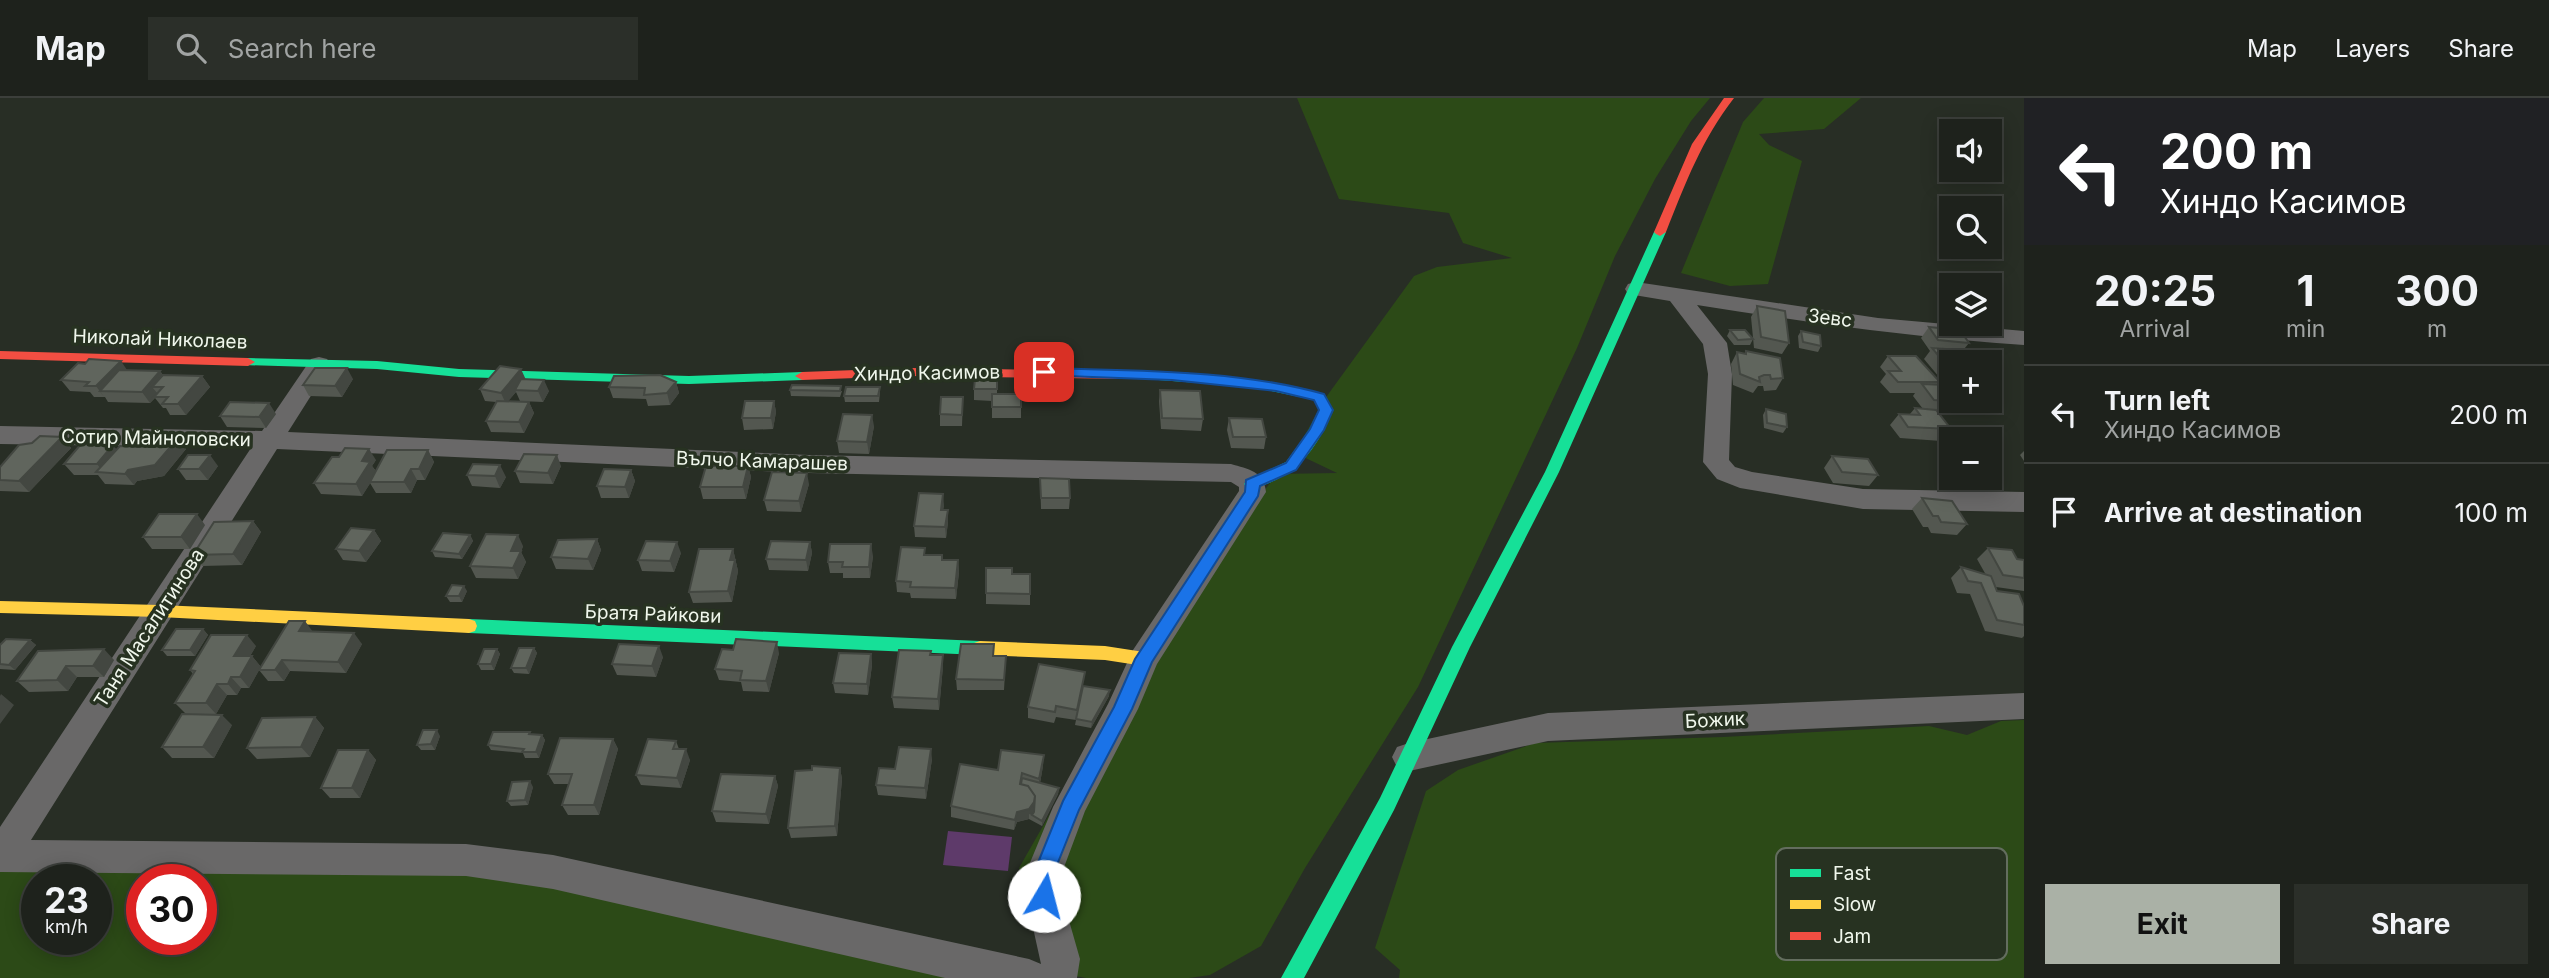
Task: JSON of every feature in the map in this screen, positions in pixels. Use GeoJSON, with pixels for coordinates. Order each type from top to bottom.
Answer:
{"type":"FeatureCollection","features":[{"type":"Feature","properties":{"kind":"street"},"geometry":{"type":"LineString","coordinates":[[1292,978],[1387,804],[1461,647],[1552,472],[1636,289],[1698,143],[1716,111],[1729,98]]}},
{"type":"Feature","properties":{"kind":"street","name":"Зевс"},"geometry":{"type":"LineString","coordinates":[[1636,289],[1803,315],[1979,336],[2024,338]]}},
{"type":"Feature","properties":{"kind":"street"},"geometry":{"type":"LineString","coordinates":[[1677,295],[1715,344],[1720,374],[1716,461],[1726,473],[1749,481],[1863,499],[2024,502]]}},
{"type":"Feature","properties":{"kind":"street","name":"Николай Николаев"},"geometry":{"type":"LineString","coordinates":[[0,355],[319,364]]}},
{"type":"Feature","properties":{"kind":"street","name":"Таня Масалитинова"},"geometry":{"type":"LineString","coordinates":[[0,856],[319,364]]}},
{"type":"Feature","properties":{"kind":"street","name":"Хиндо Касимов"},"geometry":{"type":"LineString","coordinates":[[319,364],[377,365],[459,373],[689,380],[898,373],[1086,372],[1220,379],[1294,389],[1320,397],[1326,410],[1317,430],[1291,466],[1252,484]]}},
{"type":"Feature","properties":{"kind":"street","name":"Сотир Майноловски"},"geometry":{"type":"LineString","coordinates":[[0,435],[270,440]]}},
{"type":"Feature","properties":{"kind":"street","name":"Вълчо Камарашев"},"geometry":{"type":"LineString","coordinates":[[270,440],[809,464],[1231,473],[1245,477],[1252,484]]}},
{"type":"Feature","properties":{"kind":"street"},"geometry":{"type":"LineString","coordinates":[[1058,978],[1060,959],[1044,896],[1045,870],[1070,807],[1122,709],[1144,659],[1253,492],[1252,484]]}},
{"type":"Feature","properties":{"kind":"street","name":"Братя Райкови"},"geometry":{"type":"LineString","coordinates":[[0,607],[160,611],[601,633],[1105,653],[1144,659]]}},
{"type":"Feature","properties":{"kind":"street","name":"Божик"},"geometry":{"type":"LineString","coordinates":[[1409,757],[1548,727],[2024,706]]}},
{"type":"Feature","properties":{"kind":"street"},"geometry":{"type":"LineString","coordinates":[[0,856],[466,860],[553,872],[1029,978]]}},
{"type":"Feature","properties":{"kind":"green space"},"geometry":{"type":"Polygon","coordinates":[[[1297,98],[1710,98],[1691,121],[1655,179],[1615,256],[1577,348],[1418,687],[1305,868],[1261,946],[1210,975],[1189,978],[1086,978],[1054,972],[1019,868],[1148,642],[1277,474],[1337,473],[1295,453],[1324,400],[1414,276],[1437,267],[1512,258],[1463,243],[1449,213],[1339,199],[1297,98]]]}},
{"type":"Feature","properties":{"kind":"green space"},"geometry":{"type":"Polygon","coordinates":[[[1764,98],[1861,98],[1824,129],[1759,134],[1769,145],[1802,161],[1768,284],[1730,286],[1681,273],[1743,122],[1764,98]]]}},
{"type":"Feature","properties":{"kind":"green space"},"geometry":{"type":"Polygon","coordinates":[[[2024,720],[2024,978],[1399,978],[1400,970],[1375,948],[1426,791],[1458,770],[1535,743],[1723,737],[1929,726],[1967,735],[2001,721],[2024,720]]]}},
{"type":"Feature","properties":{"kind":"green space"},"geometry":{"type":"Polygon","coordinates":[[[453,865],[970,978],[0,978],[0,868],[21,868],[21,955],[112,955],[112,867],[126,867],[126,955],[217,955],[217,867],[453,865]]]}},
{"type":"Feature","properties":{"kind":"shaded area"},"geometry":{"type":"Polygon","coordinates":[[[948,831],[1012,837],[1008,871],[943,865],[948,831]]]}},
{"type":"Feature","properties":{"kind":"building"},"geometry":{"type":"Polygon","coordinates":[[[1757,306],[1785,311],[1789,343],[1761,337],[1757,306]]]}},
{"type":"Feature","properties":{"kind":"building"},"geometry":{"type":"Polygon","coordinates":[[[1929,327],[1939,328],[1939,336],[1964,336],[1969,343],[1938,340],[1929,327]]]}},
{"type":"Feature","properties":{"kind":"building"},"geometry":{"type":"Polygon","coordinates":[[[1730,330],[1745,330],[1753,339],[1738,340],[1730,330]]]}},
{"type":"Feature","properties":{"kind":"building"},"geometry":{"type":"Polygon","coordinates":[[[1801,331],[1820,335],[1821,346],[1803,342],[1801,331]]]}},
{"type":"Feature","properties":{"kind":"building"},"geometry":{"type":"Polygon","coordinates":[[[1932,348],[1947,350],[1939,350],[1939,356],[1932,348]]]}},
{"type":"Feature","properties":{"kind":"building"},"geometry":{"type":"Polygon","coordinates":[[[1746,351],[1780,358],[1783,378],[1771,379],[1770,375],[1764,375],[1759,377],[1760,382],[1740,374],[1737,352],[1746,354],[1746,351]]]}},
{"type":"Feature","properties":{"kind":"building"},"geometry":{"type":"Polygon","coordinates":[[[1888,356],[1916,356],[1939,382],[1898,382],[1888,371],[1901,371],[1888,356]]]}},
{"type":"Feature","properties":{"kind":"building"},"geometry":{"type":"Polygon","coordinates":[[[89,359],[121,361],[96,386],[85,386],[89,382],[61,380],[78,363],[85,364],[89,359]]]}},
{"type":"Feature","properties":{"kind":"building"},"geometry":{"type":"Polygon","coordinates":[[[500,366],[521,369],[501,393],[480,389],[500,366]]]}},
{"type":"Feature","properties":{"kind":"building"},"geometry":{"type":"Polygon","coordinates":[[[315,368],[347,368],[335,386],[303,385],[315,368]]]}},
{"type":"Feature","properties":{"kind":"building"},"geometry":{"type":"Polygon","coordinates":[[[119,370],[160,371],[142,392],[100,391],[119,370]]]}},
{"type":"Feature","properties":{"kind":"building"},"geometry":{"type":"Polygon","coordinates":[[[163,375],[202,376],[178,404],[162,404],[168,397],[154,397],[163,387],[152,387],[163,375]]]}},
{"type":"Feature","properties":{"kind":"building"},"geometry":{"type":"Polygon","coordinates":[[[660,375],[676,382],[667,393],[644,395],[645,388],[609,387],[614,376],[660,375]]]}},
{"type":"Feature","properties":{"kind":"building"},"geometry":{"type":"Polygon","coordinates":[[[521,379],[544,380],[538,391],[515,390],[521,379]]]}},
{"type":"Feature","properties":{"kind":"building"},"geometry":{"type":"Polygon","coordinates":[[[975,379],[997,379],[997,389],[974,389],[975,379]]]}},
{"type":"Feature","properties":{"kind":"building"},"geometry":{"type":"Polygon","coordinates":[[[1922,384],[1939,385],[1939,400],[1934,400],[1922,384]]]}},
{"type":"Feature","properties":{"kind":"building"},"geometry":{"type":"Polygon","coordinates":[[[792,385],[841,386],[840,391],[790,390],[792,385]]]}},
{"type":"Feature","properties":{"kind":"building"},"geometry":{"type":"Polygon","coordinates":[[[846,387],[880,387],[878,396],[844,396],[846,387]]]}},
{"type":"Feature","properties":{"kind":"building"},"geometry":{"type":"Polygon","coordinates":[[[1160,390],[1200,391],[1203,419],[1162,418],[1160,390]]]}},
{"type":"Feature","properties":{"kind":"building"},"geometry":{"type":"Polygon","coordinates":[[[992,394],[1021,394],[1021,407],[992,407],[992,394]]]}},
{"type":"Feature","properties":{"kind":"building"},"geometry":{"type":"Polygon","coordinates":[[[941,397],[963,397],[962,415],[940,414],[941,397]]]}},
{"type":"Feature","properties":{"kind":"building"},"geometry":{"type":"Polygon","coordinates":[[[497,401],[529,402],[519,422],[486,421],[497,401]]]}},
{"type":"Feature","properties":{"kind":"building"},"geometry":{"type":"Polygon","coordinates":[[[745,401],[774,401],[771,418],[742,418],[745,401]]]}},
{"type":"Feature","properties":{"kind":"building"},"geometry":{"type":"Polygon","coordinates":[[[230,402],[269,403],[259,417],[220,416],[230,402]]]}},
{"type":"Feature","properties":{"kind":"building"},"geometry":{"type":"Polygon","coordinates":[[[1915,408],[1936,410],[1949,427],[1908,427],[1899,414],[1920,415],[1915,408]]]}},
{"type":"Feature","properties":{"kind":"building"},"geometry":{"type":"Polygon","coordinates":[[[1766,409],[1786,414],[1787,427],[1767,423],[1766,409]]]}},
{"type":"Feature","properties":{"kind":"building"},"geometry":{"type":"Polygon","coordinates":[[[843,414],[872,415],[867,442],[837,441],[843,414]]]}},
{"type":"Feature","properties":{"kind":"building"},"geometry":{"type":"Polygon","coordinates":[[[1229,418],[1262,419],[1266,437],[1233,437],[1229,418]]]}},
{"type":"Feature","properties":{"kind":"building"},"geometry":{"type":"Polygon","coordinates":[[[40,436],[62,437],[19,481],[0,480],[0,467],[19,445],[32,443],[40,436]]]}},
{"type":"Feature","properties":{"kind":"building"},"geometry":{"type":"Polygon","coordinates":[[[150,437],[178,438],[155,465],[128,470],[125,474],[96,472],[120,446],[141,447],[150,437]]]}},
{"type":"Feature","properties":{"kind":"building"},"geometry":{"type":"Polygon","coordinates":[[[81,444],[113,445],[97,464],[64,464],[81,444]]]}},
{"type":"Feature","properties":{"kind":"building"},"geometry":{"type":"Polygon","coordinates":[[[345,448],[369,449],[362,461],[370,462],[356,484],[314,483],[332,457],[339,457],[345,448]]]}},
{"type":"Feature","properties":{"kind":"building"},"geometry":{"type":"Polygon","coordinates":[[[387,450],[428,450],[419,469],[411,469],[404,482],[370,482],[387,450]]]}},
{"type":"Feature","properties":{"kind":"building"},"geometry":{"type":"Polygon","coordinates":[[[524,454],[557,455],[548,473],[515,471],[524,454]]]}},
{"type":"Feature","properties":{"kind":"building"},"geometry":{"type":"Polygon","coordinates":[[[188,455],[210,455],[199,469],[178,469],[188,455]]]}},
{"type":"Feature","properties":{"kind":"building"},"geometry":{"type":"Polygon","coordinates":[[[1832,456],[1868,459],[1878,475],[1842,472],[1832,456]]]}},
{"type":"Feature","properties":{"kind":"building"},"geometry":{"type":"Polygon","coordinates":[[[473,464],[500,465],[495,476],[467,475],[473,464]]]}},
{"type":"Feature","properties":{"kind":"building"},"geometry":{"type":"Polygon","coordinates":[[[706,466],[748,466],[743,487],[700,487],[706,466]]]}},
{"type":"Feature","properties":{"kind":"building"},"geometry":{"type":"Polygon","coordinates":[[[604,469],[631,470],[625,487],[597,486],[604,469]]]}},
{"type":"Feature","properties":{"kind":"building"},"geometry":{"type":"Polygon","coordinates":[[[772,472],[807,473],[799,501],[764,500],[772,472]]]}},
{"type":"Feature","properties":{"kind":"building"},"geometry":{"type":"Polygon","coordinates":[[[1040,478],[1069,479],[1070,498],[1041,498],[1040,478]]]}},
{"type":"Feature","properties":{"kind":"building"},"geometry":{"type":"Polygon","coordinates":[[[919,493],[943,494],[941,510],[948,510],[945,527],[914,526],[919,493]]]}},
{"type":"Feature","properties":{"kind":"building"},"geometry":{"type":"Polygon","coordinates":[[[1922,498],[1952,501],[1967,524],[1941,522],[1938,516],[1933,516],[1922,498]]]}},
{"type":"Feature","properties":{"kind":"building"},"geometry":{"type":"Polygon","coordinates":[[[159,514],[197,514],[181,537],[143,537],[159,514]]]}},
{"type":"Feature","properties":{"kind":"building"},"geometry":{"type":"Polygon","coordinates":[[[253,521],[233,554],[193,555],[214,522],[253,521]]]}},
{"type":"Feature","properties":{"kind":"building"},"geometry":{"type":"Polygon","coordinates":[[[351,528],[374,530],[359,551],[336,549],[351,528]]]}},
{"type":"Feature","properties":{"kind":"building"},"geometry":{"type":"Polygon","coordinates":[[[443,533],[470,535],[459,554],[432,551],[443,533]]]}},
{"type":"Feature","properties":{"kind":"building"},"geometry":{"type":"Polygon","coordinates":[[[486,534],[518,535],[511,551],[521,551],[513,568],[470,566],[486,534]]]}},
{"type":"Feature","properties":{"kind":"building"},"geometry":{"type":"Polygon","coordinates":[[[597,539],[588,559],[551,557],[558,540],[597,539]]]}},
{"type":"Feature","properties":{"kind":"building"},"geometry":{"type":"Polygon","coordinates":[[[646,541],[677,542],[670,561],[638,560],[646,541]]]}},
{"type":"Feature","properties":{"kind":"building"},"geometry":{"type":"Polygon","coordinates":[[[771,541],[810,542],[806,560],[766,559],[771,541]]]}},
{"type":"Feature","properties":{"kind":"building"},"geometry":{"type":"Polygon","coordinates":[[[830,544],[871,544],[869,567],[842,567],[843,562],[828,562],[830,544]]]}},
{"type":"Feature","properties":{"kind":"building"},"geometry":{"type":"Polygon","coordinates":[[[901,547],[925,548],[924,555],[942,555],[942,560],[958,560],[955,588],[910,587],[911,582],[896,581],[901,547]]]}},
{"type":"Feature","properties":{"kind":"building"},"geometry":{"type":"Polygon","coordinates":[[[1988,548],[2012,550],[2017,559],[2024,560],[2024,578],[2003,575],[1988,548]]]}},
{"type":"Feature","properties":{"kind":"building"},"geometry":{"type":"Polygon","coordinates":[[[699,549],[733,549],[730,560],[735,560],[728,591],[689,592],[699,549]]]}},
{"type":"Feature","properties":{"kind":"building"},"geometry":{"type":"Polygon","coordinates":[[[1961,567],[1991,576],[1997,591],[2019,594],[2024,606],[2024,625],[1997,620],[1981,583],[1968,581],[1961,567]]]}},
{"type":"Feature","properties":{"kind":"building"},"geometry":{"type":"Polygon","coordinates":[[[986,568],[1012,568],[1012,574],[1030,574],[1030,594],[986,593],[986,568]]]}},
{"type":"Feature","properties":{"kind":"building"},"geometry":{"type":"Polygon","coordinates":[[[452,585],[464,586],[459,596],[446,596],[452,585]]]}},
{"type":"Feature","properties":{"kind":"building"},"geometry":{"type":"Polygon","coordinates":[[[289,621],[305,621],[299,631],[354,633],[338,662],[282,660],[275,670],[259,670],[289,621]]]}},
{"type":"Feature","properties":{"kind":"building"},"geometry":{"type":"Polygon","coordinates":[[[176,629],[203,629],[190,650],[162,650],[176,629]]]}},
{"type":"Feature","properties":{"kind":"building"},"geometry":{"type":"Polygon","coordinates":[[[211,635],[247,635],[234,656],[252,656],[240,677],[231,677],[228,684],[217,684],[206,703],[175,703],[195,671],[190,670],[211,635]]]}},
{"type":"Feature","properties":{"kind":"building"},"geometry":{"type":"Polygon","coordinates":[[[6,639],[30,640],[9,665],[0,664],[0,645],[6,639]]]}},
{"type":"Feature","properties":{"kind":"building"},"geometry":{"type":"Polygon","coordinates":[[[736,639],[777,642],[766,681],[740,680],[742,671],[715,669],[722,649],[733,650],[736,639]]]}},
{"type":"Feature","properties":{"kind":"building"},"geometry":{"type":"Polygon","coordinates":[[[619,644],[659,646],[652,666],[612,664],[619,644]]]}},
{"type":"Feature","properties":{"kind":"building"},"geometry":{"type":"Polygon","coordinates":[[[961,644],[994,644],[993,656],[1006,656],[1004,680],[956,679],[961,644]]]}},
{"type":"Feature","properties":{"kind":"building"},"geometry":{"type":"Polygon","coordinates":[[[519,648],[534,648],[526,668],[511,668],[519,648]]]}},
{"type":"Feature","properties":{"kind":"building"},"geometry":{"type":"Polygon","coordinates":[[[104,649],[93,666],[66,666],[57,680],[17,681],[38,651],[104,649]]]}},
{"type":"Feature","properties":{"kind":"building"},"geometry":{"type":"Polygon","coordinates":[[[484,649],[497,649],[491,664],[478,664],[484,649]]]}},
{"type":"Feature","properties":{"kind":"building"},"geometry":{"type":"Polygon","coordinates":[[[899,650],[931,651],[930,655],[943,655],[938,699],[892,697],[899,650]]]}},
{"type":"Feature","properties":{"kind":"building"},"geometry":{"type":"Polygon","coordinates":[[[839,653],[871,654],[867,684],[833,683],[839,653]]]}},
{"type":"Feature","properties":{"kind":"building"},"geometry":{"type":"Polygon","coordinates":[[[1039,664],[1085,672],[1077,710],[1056,706],[1055,712],[1028,707],[1039,664]]]}},
{"type":"Feature","properties":{"kind":"building"},"geometry":{"type":"Polygon","coordinates":[[[1083,686],[1110,690],[1092,722],[1076,719],[1083,686]]]}},
{"type":"Feature","properties":{"kind":"building"},"geometry":{"type":"Polygon","coordinates":[[[182,714],[222,715],[203,747],[162,747],[182,714]]]}},
{"type":"Feature","properties":{"kind":"building"},"geometry":{"type":"Polygon","coordinates":[[[315,717],[301,747],[247,748],[262,718],[315,717]]]}},
{"type":"Feature","properties":{"kind":"building"},"geometry":{"type":"Polygon","coordinates":[[[423,730],[437,730],[431,744],[417,745],[423,730]]]}},
{"type":"Feature","properties":{"kind":"building"},"geometry":{"type":"Polygon","coordinates":[[[493,732],[530,732],[529,734],[542,735],[536,752],[522,752],[524,749],[488,745],[493,732]]]}},
{"type":"Feature","properties":{"kind":"building"},"geometry":{"type":"Polygon","coordinates":[[[560,738],[613,739],[594,805],[562,805],[572,774],[548,774],[560,738]]]}},
{"type":"Feature","properties":{"kind":"building"},"geometry":{"type":"Polygon","coordinates":[[[648,739],[676,741],[673,749],[686,749],[677,778],[636,775],[648,739]]]}},
{"type":"Feature","properties":{"kind":"building"},"geometry":{"type":"Polygon","coordinates":[[[899,747],[931,749],[925,788],[876,785],[879,768],[895,769],[899,747]]]}},
{"type":"Feature","properties":{"kind":"building"},"geometry":{"type":"Polygon","coordinates":[[[338,750],[368,750],[352,788],[321,788],[338,750]]]}},
{"type":"Feature","properties":{"kind":"building"},"geometry":{"type":"Polygon","coordinates":[[[1001,750],[1044,755],[1039,779],[1022,773],[1020,784],[1028,786],[1035,796],[1029,809],[1017,812],[1015,820],[951,806],[960,764],[998,770],[1001,750]]]}},
{"type":"Feature","properties":{"kind":"building"},"geometry":{"type":"Polygon","coordinates":[[[812,766],[840,768],[835,826],[788,828],[795,771],[812,770],[812,766]]]}},
{"type":"Feature","properties":{"kind":"building"},"geometry":{"type":"Polygon","coordinates":[[[721,774],[775,776],[766,814],[712,811],[721,774]]]}},
{"type":"Feature","properties":{"kind":"building"},"geometry":{"type":"Polygon","coordinates":[[[1022,778],[1059,788],[1042,821],[1032,815],[1035,796],[1028,786],[1021,784],[1022,778]]]}},
{"type":"Feature","properties":{"kind":"building"},"geometry":{"type":"Polygon","coordinates":[[[530,781],[525,800],[507,801],[512,782],[530,781]]]}},
{"type":"Feature","properties":{"kind":"traffic: fast"},"geometry":{"type":"LineString","coordinates":[[1292,978],[1387,804],[1461,647],[1552,472],[1660,232]]}},
{"type":"Feature","properties":{"kind":"traffic: fast"},"geometry":{"type":"LineString","coordinates":[[248,362],[377,365],[459,373],[689,380],[802,376]]}},
{"type":"Feature","properties":{"kind":"traffic: fast"},"geometry":{"type":"LineString","coordinates":[[1137,375],[1252,382],[1319,397],[1326,410],[1317,430],[1291,466],[1252,484]]}},
{"type":"Feature","properties":{"kind":"traffic: fast"},"geometry":{"type":"LineString","coordinates":[[469,626],[980,648]]}},
{"type":"Feature","properties":{"kind":"traffic: slow"},"geometry":{"type":"LineString","coordinates":[[0,607],[160,611],[469,626]]}},
{"type":"Feature","properties":{"kind":"traffic: slow"},"geometry":{"type":"LineString","coordinates":[[980,648],[1105,653],[1144,659]]}},
{"type":"Feature","properties":{"kind":"traffic: jam"},"geometry":{"type":"LineString","coordinates":[[1660,232],[1697,144],[1706,127],[1729,98]]}},
{"type":"Feature","properties":{"kind":"traffic: jam"},"geometry":{"type":"LineString","coordinates":[[0,355],[248,362]]}},
{"type":"Feature","properties":{"kind":"traffic: jam"},"geometry":{"type":"LineString","coordinates":[[802,376],[910,372],[1137,375]]}},
{"type":"Feature","properties":{"kind":"route"},"geometry":{"type":"LineString","coordinates":[[1044,372],[1172,376],[1276,386],[1320,397],[1326,410],[1317,430],[1291,466],[1252,484],[1253,492],[1144,659],[1122,709],[1070,807],[1045,870],[1044,896]]}}]}
